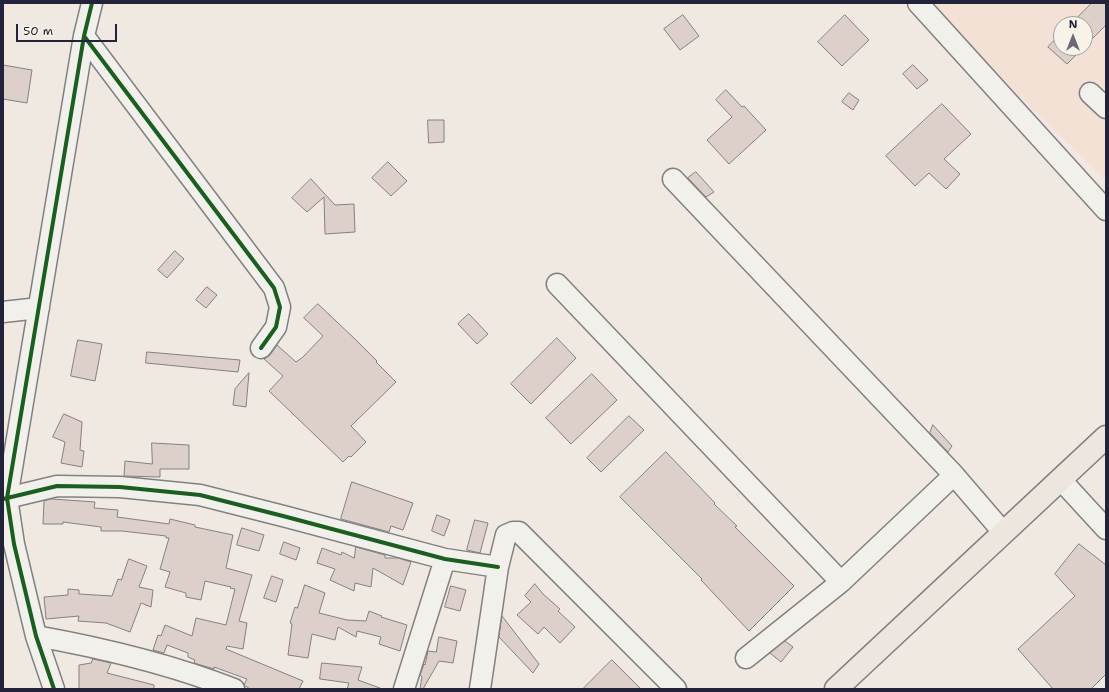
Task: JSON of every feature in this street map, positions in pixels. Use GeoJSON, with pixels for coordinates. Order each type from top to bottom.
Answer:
{"type":"FeatureCollection","features":[{"type":"Feature","properties":{"kind":"main road"},"geometry":{"type":"LineString","coordinates":[[836,689],[1106,437]]}},
{"type":"Feature","properties":{"kind":"street"},"geometry":{"type":"LineString","coordinates":[[54,689],[36,636],[5,499],[39,308],[84,36],[92,3]]}},
{"type":"Feature","properties":{"kind":"street"},"geometry":{"type":"LineString","coordinates":[[918,3],[1106,210]]}},
{"type":"Feature","properties":{"kind":"street"},"geometry":{"type":"LineString","coordinates":[[84,36],[274,288],[280,307],[276,327],[261,348]]}},
{"type":"Feature","properties":{"kind":"street"},"geometry":{"type":"LineString","coordinates":[[1090,93],[1106,108]]}},
{"type":"Feature","properties":{"kind":"street"},"geometry":{"type":"LineString","coordinates":[[673,179],[954,475],[1003,532]]}},
{"type":"Feature","properties":{"kind":"street"},"geometry":{"type":"LineString","coordinates":[[557,284],[841,582]]}},
{"type":"Feature","properties":{"kind":"street"},"geometry":{"type":"LineString","coordinates":[[3,312],[39,308]]}},
{"type":"Feature","properties":{"kind":"street"},"geometry":{"type":"LineString","coordinates":[[746,658],[841,582],[954,475]]}},
{"type":"Feature","properties":{"kind":"street"},"geometry":{"type":"LineString","coordinates":[[1061,480],[1106,529]]}},
{"type":"Feature","properties":{"kind":"street"},"geometry":{"type":"LineString","coordinates":[[5,499],[57,486],[120,487],[200,495],[445,559],[498,567]]}},
{"type":"Feature","properties":{"kind":"street"},"geometry":{"type":"LineString","coordinates":[[480,689],[498,567],[506,536],[513,532],[519,532],[676,689]]}},
{"type":"Feature","properties":{"kind":"street"},"geometry":{"type":"LineString","coordinates":[[404,689],[445,559]]}},
{"type":"Feature","properties":{"kind":"street"},"geometry":{"type":"LineString","coordinates":[[36,636],[86,645],[154,662],[234,689]]}},
{"type":"Feature","properties":{"kind":"shaded area"},"geometry":{"type":"Polygon","coordinates":[[[925,3],[1106,3],[1106,181],[925,3]]]}},
{"type":"Feature","properties":{"kind":"building"},"geometry":{"type":"Polygon","coordinates":[[[1092,3],[1106,3],[1106,25],[1093,38],[1093,16],[1079,16],[1092,3]]]}},
{"type":"Feature","properties":{"kind":"building"},"geometry":{"type":"Polygon","coordinates":[[[683,15],[699,36],[680,50],[664,29],[683,15]]]}},
{"type":"Feature","properties":{"kind":"building"},"geometry":{"type":"Polygon","coordinates":[[[845,15],[869,40],[842,66],[818,42],[845,15]]]}},
{"type":"Feature","properties":{"kind":"building"},"geometry":{"type":"Polygon","coordinates":[[[1053,42],[1053,51],[1048,47],[1053,42]]]}},
{"type":"Feature","properties":{"kind":"building"},"geometry":{"type":"Polygon","coordinates":[[[1058,56],[1075,56],[1067,64],[1058,56]]]}},
{"type":"Feature","properties":{"kind":"building"},"geometry":{"type":"Polygon","coordinates":[[[3,65],[32,70],[27,103],[3,99],[3,65]]]}},
{"type":"Feature","properties":{"kind":"building"},"geometry":{"type":"Polygon","coordinates":[[[913,65],[928,80],[917,89],[903,74],[913,65]]]}},
{"type":"Feature","properties":{"kind":"building"},"geometry":{"type":"Polygon","coordinates":[[[726,90],[742,107],[744,106],[766,130],[729,164],[707,140],[732,117],[716,100],[726,90]]]}},
{"type":"Feature","properties":{"kind":"building"},"geometry":{"type":"Polygon","coordinates":[[[849,93],[859,100],[853,110],[842,102],[849,93]]]}},
{"type":"Feature","properties":{"kind":"building"},"geometry":{"type":"Polygon","coordinates":[[[942,104],[971,134],[944,159],[960,174],[946,189],[929,173],[915,186],[886,156],[942,104]]]}},
{"type":"Feature","properties":{"kind":"building"},"geometry":{"type":"Polygon","coordinates":[[[428,120],[444,120],[444,142],[429,143],[428,120]]]}},
{"type":"Feature","properties":{"kind":"building"},"geometry":{"type":"Polygon","coordinates":[[[388,162],[407,181],[391,196],[372,178],[388,162]]]}},
{"type":"Feature","properties":{"kind":"building"},"geometry":{"type":"Polygon","coordinates":[[[696,172],[714,192],[706,197],[688,178],[696,172]]]}},
{"type":"Feature","properties":{"kind":"building"},"geometry":{"type":"Polygon","coordinates":[[[311,179],[335,205],[354,204],[355,232],[325,234],[324,197],[307,212],[292,198],[311,179]]]}},
{"type":"Feature","properties":{"kind":"building"},"geometry":{"type":"Polygon","coordinates":[[[175,251],[184,259],[167,278],[158,270],[175,251]]]}},
{"type":"Feature","properties":{"kind":"building"},"geometry":{"type":"Polygon","coordinates":[[[207,287],[217,295],[206,308],[196,300],[207,287]]]}},
{"type":"Feature","properties":{"kind":"building"},"geometry":{"type":"Polygon","coordinates":[[[318,304],[377,361],[376,362],[396,382],[351,426],[366,442],[351,457],[349,456],[343,462],[269,391],[283,376],[264,359],[270,355],[277,345],[296,362],[303,357],[323,336],[304,318],[318,304]]]}},
{"type":"Feature","properties":{"kind":"building"},"geometry":{"type":"Polygon","coordinates":[[[469,314],[488,334],[477,344],[458,324],[469,314]]]}},
{"type":"Feature","properties":{"kind":"building"},"geometry":{"type":"Polygon","coordinates":[[[557,338],[576,358],[531,404],[511,384],[557,338]]]}},
{"type":"Feature","properties":{"kind":"building"},"geometry":{"type":"Polygon","coordinates":[[[78,340],[102,344],[95,381],[71,376],[78,340]]]}},
{"type":"Feature","properties":{"kind":"building"},"geometry":{"type":"Polygon","coordinates":[[[147,352],[240,360],[238,372],[146,363],[147,352]]]}},
{"type":"Feature","properties":{"kind":"building"},"geometry":{"type":"Polygon","coordinates":[[[249,373],[246,407],[233,405],[235,389],[249,373]]]}},
{"type":"Feature","properties":{"kind":"building"},"geometry":{"type":"Polygon","coordinates":[[[592,374],[617,400],[571,444],[546,418],[592,374]]]}},
{"type":"Feature","properties":{"kind":"building"},"geometry":{"type":"Polygon","coordinates":[[[64,414],[82,422],[80,450],[84,451],[82,467],[61,463],[65,442],[53,437],[64,414]]]}},
{"type":"Feature","properties":{"kind":"building"},"geometry":{"type":"Polygon","coordinates":[[[629,416],[644,430],[601,472],[587,458],[629,416]]]}},
{"type":"Feature","properties":{"kind":"building"},"geometry":{"type":"Polygon","coordinates":[[[933,425],[952,446],[948,452],[930,433],[933,425]]]}},
{"type":"Feature","properties":{"kind":"building"},"geometry":{"type":"Polygon","coordinates":[[[152,443],[189,445],[189,469],[160,469],[160,477],[124,476],[125,461],[152,464],[152,443]]]}},
{"type":"Feature","properties":{"kind":"building"},"geometry":{"type":"Polygon","coordinates":[[[666,452],[715,503],[714,504],[737,526],[735,527],[794,586],[749,631],[701,580],[702,579],[620,497],[666,452]]]}},
{"type":"Feature","properties":{"kind":"building"},"geometry":{"type":"Polygon","coordinates":[[[352,482],[413,503],[403,530],[391,526],[389,532],[341,519],[352,482]]]}},
{"type":"Feature","properties":{"kind":"building"},"geometry":{"type":"Polygon","coordinates":[[[52,499],[95,502],[94,508],[118,510],[117,517],[169,524],[170,519],[195,525],[195,527],[233,535],[226,568],[252,575],[239,621],[247,623],[243,649],[227,646],[226,649],[303,681],[299,689],[250,689],[244,685],[247,679],[214,667],[214,669],[194,663],[195,660],[188,657],[188,653],[167,645],[164,653],[153,650],[158,635],[161,636],[165,625],[192,636],[196,618],[226,625],[235,589],[205,581],[201,600],[186,597],[186,593],[165,587],[170,572],[160,569],[169,538],[166,538],[166,536],[122,531],[101,531],[101,527],[63,522],[63,524],[43,524],[44,501],[52,499]]]}},
{"type":"Feature","properties":{"kind":"building"},"geometry":{"type":"Polygon","coordinates":[[[437,515],[450,520],[444,536],[432,531],[437,515]]]}},
{"type":"Feature","properties":{"kind":"building"},"geometry":{"type":"Polygon","coordinates":[[[475,520],[488,523],[480,553],[467,550],[475,520]]]}},
{"type":"Feature","properties":{"kind":"building"},"geometry":{"type":"Polygon","coordinates":[[[242,528],[264,535],[259,551],[237,545],[242,528]]]}},
{"type":"Feature","properties":{"kind":"building"},"geometry":{"type":"Polygon","coordinates":[[[284,542],[300,548],[296,560],[280,554],[284,542]]]}},
{"type":"Feature","properties":{"kind":"building"},"geometry":{"type":"Polygon","coordinates":[[[1079,544],[1106,565],[1106,674],[1091,689],[1053,689],[1018,649],[1075,596],[1055,574],[1079,544]]]}},
{"type":"Feature","properties":{"kind":"building"},"geometry":{"type":"Polygon","coordinates":[[[356,547],[385,555],[385,558],[398,558],[411,562],[403,585],[373,568],[371,587],[355,583],[354,591],[330,580],[335,569],[317,563],[322,548],[341,555],[342,552],[354,558],[356,547]]]}},
{"type":"Feature","properties":{"kind":"building"},"geometry":{"type":"Polygon","coordinates":[[[129,559],[147,566],[139,587],[153,590],[151,607],[141,603],[130,632],[106,623],[78,621],[79,616],[46,619],[44,597],[68,595],[68,589],[79,590],[79,594],[112,596],[118,579],[121,580],[129,559]]]}},
{"type":"Feature","properties":{"kind":"building"},"geometry":{"type":"Polygon","coordinates":[[[272,576],[283,580],[276,602],[264,598],[272,576]]]}},
{"type":"Feature","properties":{"kind":"building"},"geometry":{"type":"Polygon","coordinates":[[[535,584],[543,594],[560,609],[558,611],[575,627],[560,643],[544,627],[538,634],[517,615],[531,602],[525,596],[535,584]]]}},
{"type":"Feature","properties":{"kind":"building"},"geometry":{"type":"Polygon","coordinates":[[[305,585],[325,593],[319,613],[347,620],[366,621],[369,611],[382,616],[381,617],[407,625],[400,651],[379,644],[381,637],[357,631],[356,637],[338,627],[335,640],[312,634],[308,658],[288,655],[292,624],[290,623],[295,607],[297,608],[305,585]]]}},
{"type":"Feature","properties":{"kind":"building"},"geometry":{"type":"Polygon","coordinates":[[[451,586],[466,590],[460,611],[445,607],[451,586]]]}},
{"type":"Feature","properties":{"kind":"building"},"geometry":{"type":"Polygon","coordinates":[[[502,616],[539,664],[533,673],[499,637],[502,616]]]}},
{"type":"Feature","properties":{"kind":"building"},"geometry":{"type":"Polygon","coordinates":[[[439,637],[457,641],[453,663],[439,661],[423,689],[420,689],[422,677],[420,675],[424,664],[425,665],[428,651],[436,652],[439,637]]]}},
{"type":"Feature","properties":{"kind":"building"},"geometry":{"type":"Polygon","coordinates":[[[785,641],[793,647],[781,662],[770,653],[785,641]]]}},
{"type":"Feature","properties":{"kind":"building"},"geometry":{"type":"Polygon","coordinates":[[[93,659],[111,663],[107,673],[154,685],[154,689],[79,689],[79,665],[91,663],[93,659]]]}},
{"type":"Feature","properties":{"kind":"building"},"geometry":{"type":"Polygon","coordinates":[[[612,660],[641,689],[583,689],[612,660]]]}},
{"type":"Feature","properties":{"kind":"building"},"geometry":{"type":"Polygon","coordinates":[[[322,663],[362,667],[358,680],[380,689],[347,689],[349,683],[320,679],[322,663]]]}},
{"type":"Feature","properties":{"kind":"cycle path"},"geometry":{"type":"LineString","coordinates":[[54,689],[36,636],[14,544],[7,498],[84,36],[92,3]]}},
{"type":"Feature","properties":{"kind":"cycle path"},"geometry":{"type":"LineString","coordinates":[[84,36],[274,288],[280,307],[276,327],[261,348]]}},
{"type":"Feature","properties":{"kind":"cycle path"},"geometry":{"type":"LineString","coordinates":[[3,499],[57,486],[120,487],[200,495],[445,559],[498,567]]}}]}
